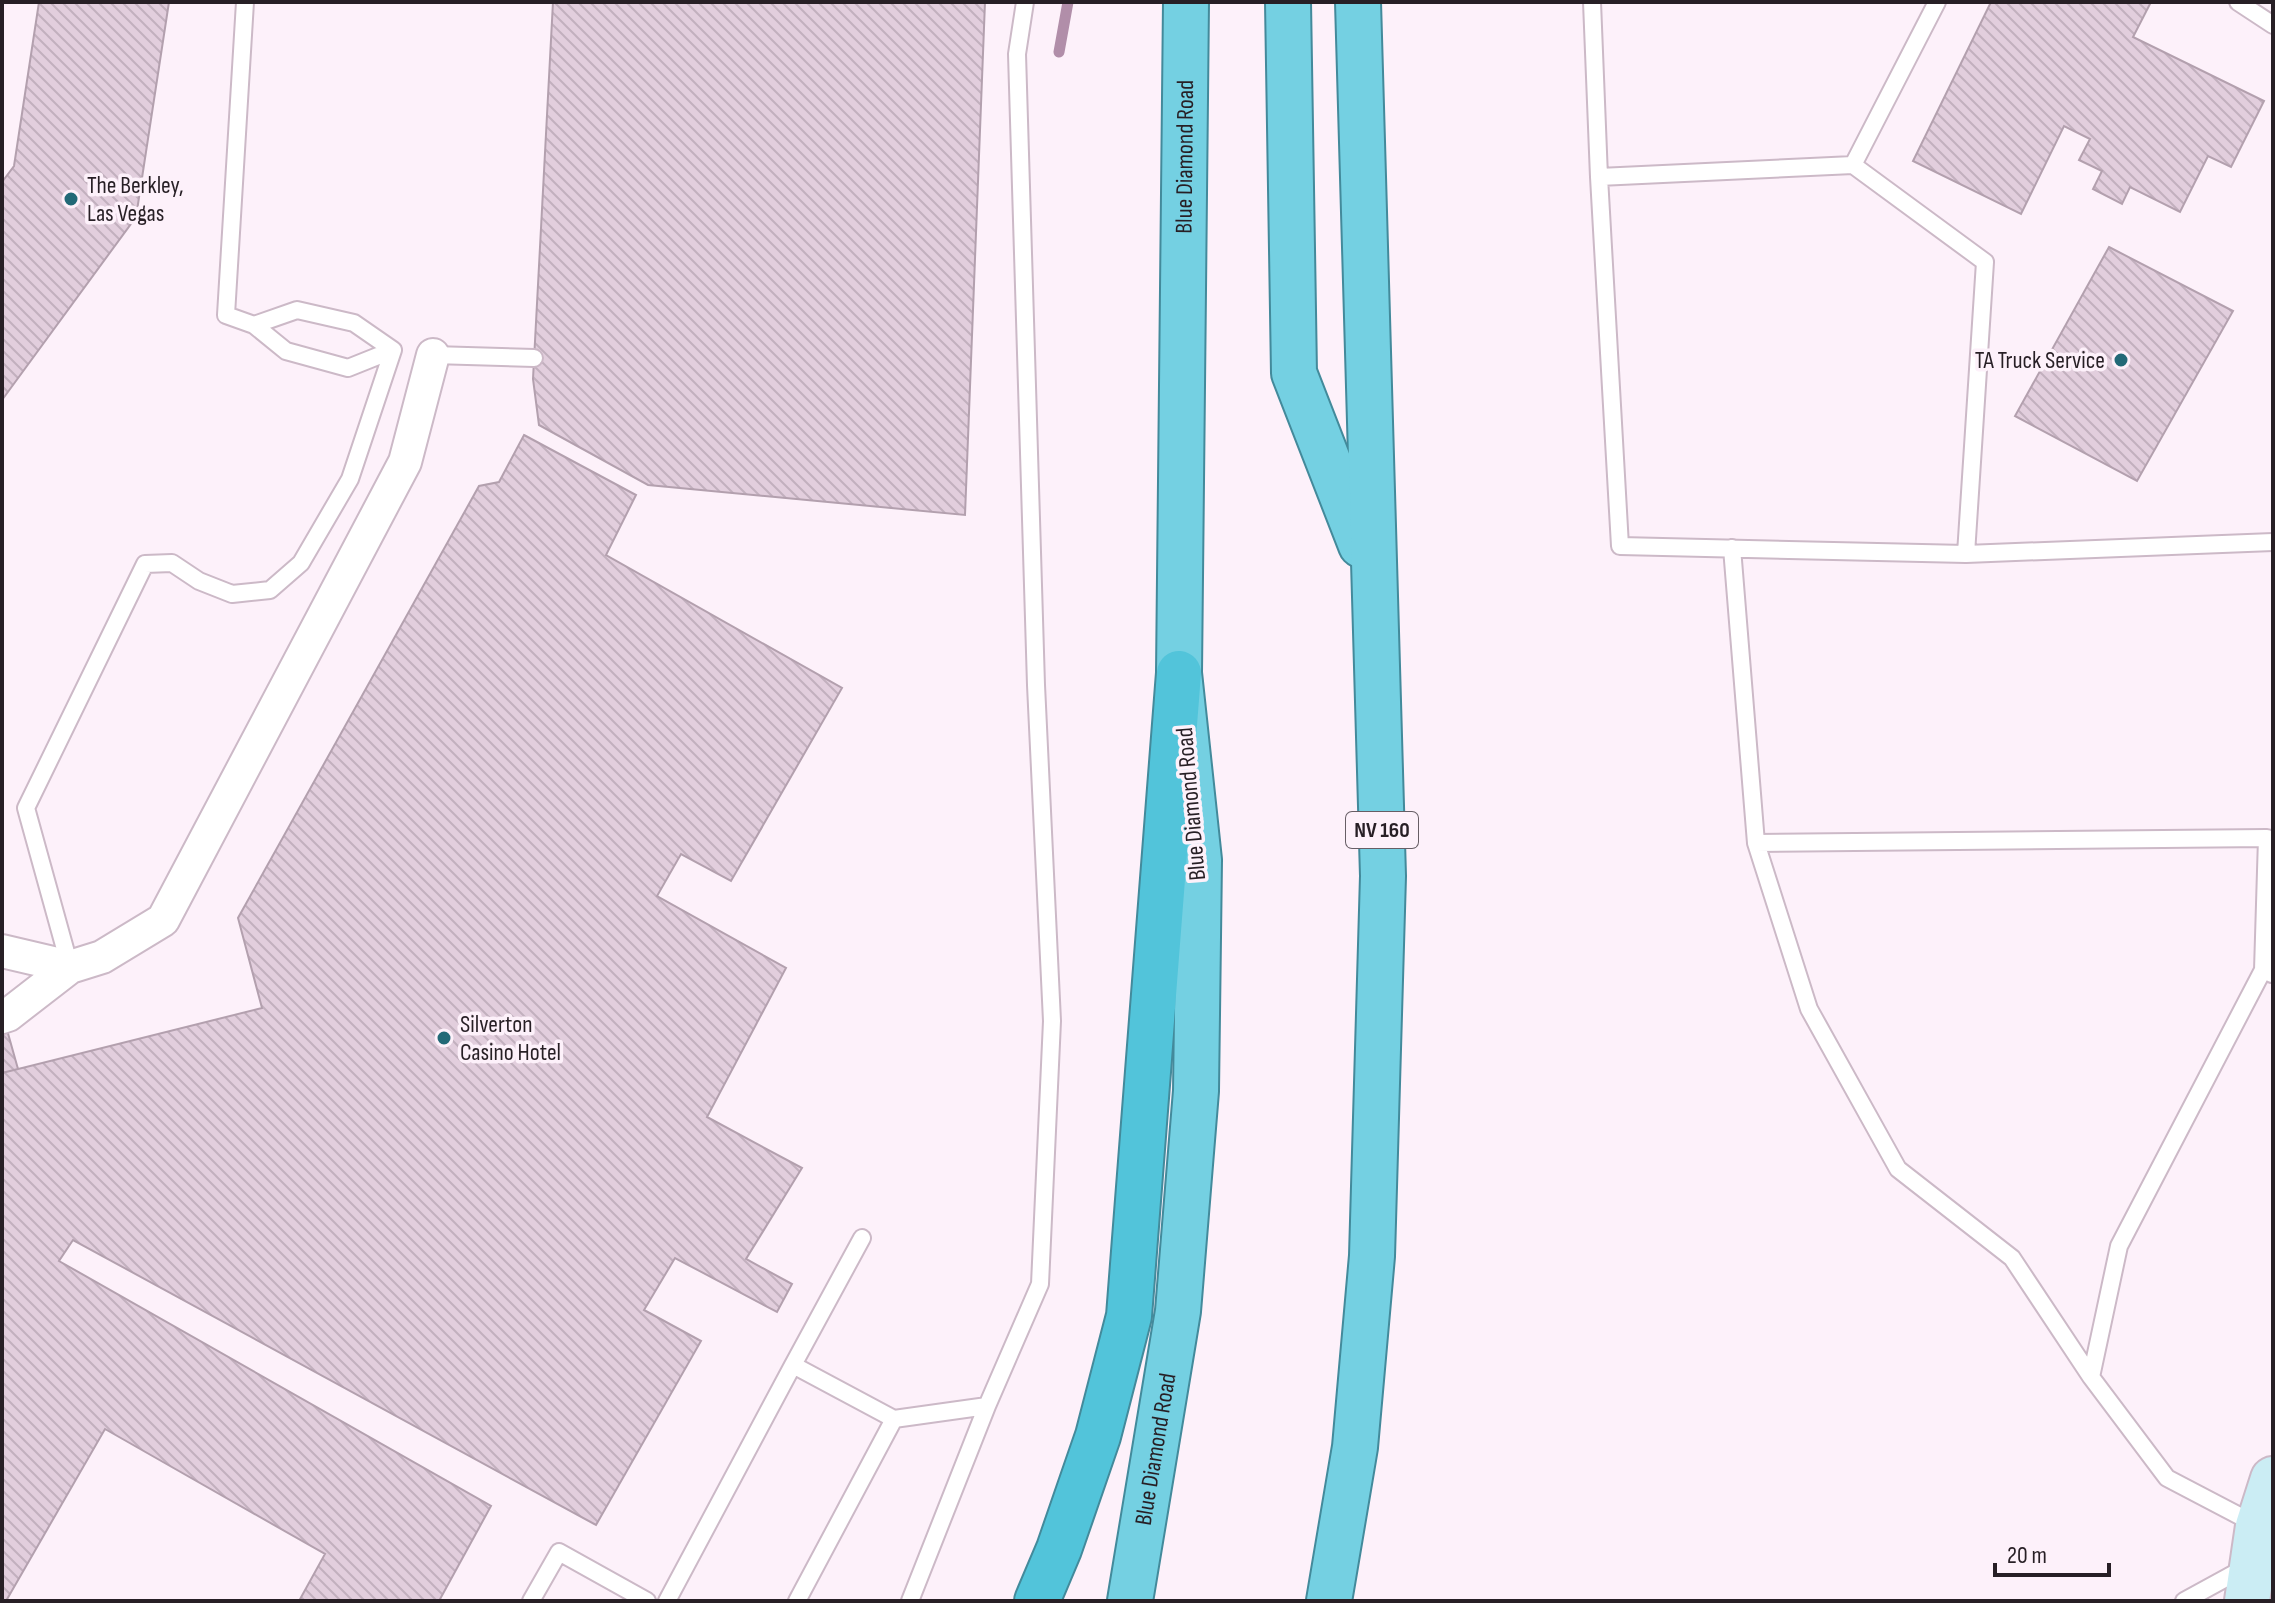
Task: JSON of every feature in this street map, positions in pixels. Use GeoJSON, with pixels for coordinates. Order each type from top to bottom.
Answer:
{"type":"FeatureCollection","features":[{"type":"Feature","properties":{"kind":"highway","name":"Blue Diamond Road"},"geometry":{"type":"LineString","coordinates":[[1130,1601],[1178,1311],[1196,1091],[1199,860],[1179,673],[1186,2]]}},
{"type":"Feature","properties":{"kind":"highway"},"geometry":{"type":"LineString","coordinates":[[1288,2],[1294,373],[1373,577]]}},
{"type":"Feature","properties":{"kind":"highway","name":"NV 160"},"geometry":{"type":"LineString","coordinates":[[1329,1601],[1355,1447],[1372,1256],[1383,876],[1358,2]]}},
{"type":"Feature","properties":{"kind":"highway"},"geometry":{"type":"LineString","coordinates":[[1037,1601],[1059,1549],[1098,1436],[1129,1316],[1179,673]]}},
{"type":"Feature","properties":{"kind":"main road"},"geometry":{"type":"LineString","coordinates":[[2253,1563],[2273,1479]]}},
{"type":"Feature","properties":{"kind":"street"},"geometry":{"type":"LineString","coordinates":[[2,1017],[70,967],[102,957],[163,920],[405,462],[433,355]]}},
{"type":"Feature","properties":{"kind":"street"},"geometry":{"type":"LineString","coordinates":[[2,951],[70,967]]}},
{"type":"Feature","properties":{"kind":"lane"},"geometry":{"type":"LineString","coordinates":[[245,2],[226,315],[254,325],[286,351],[348,368],[393,350]]}},
{"type":"Feature","properties":{"kind":"lane"},"geometry":{"type":"LineString","coordinates":[[910,1601],[987,1406],[1040,1284],[1052,1021],[1036,685],[1017,54],[1025,2]]}},
{"type":"Feature","properties":{"kind":"lane"},"geometry":{"type":"LineString","coordinates":[[1592,2],[1620,546],[1966,554],[2273,542]]}},
{"type":"Feature","properties":{"kind":"lane"},"geometry":{"type":"LineString","coordinates":[[1853,165],[1937,2]]}},
{"type":"Feature","properties":{"kind":"lane"},"geometry":{"type":"LineString","coordinates":[[2238,2],[2273,25]]}},
{"type":"Feature","properties":{"kind":"lane"},"geometry":{"type":"LineString","coordinates":[[1599,177],[1853,165],[1985,262],[1966,554]]}},
{"type":"Feature","properties":{"kind":"lane"},"geometry":{"type":"LineString","coordinates":[[254,325],[297,310],[354,323],[393,350]]}},
{"type":"Feature","properties":{"kind":"lane"},"geometry":{"type":"LineString","coordinates":[[70,967],[26,808],[145,564],[172,563],[199,581],[232,594],[270,590],[291,572],[301,563],[350,479],[393,350]]}},
{"type":"Feature","properties":{"kind":"lane"},"geometry":{"type":"LineString","coordinates":[[433,355],[534,358]]}},
{"type":"Feature","properties":{"kind":"lane"},"geometry":{"type":"LineString","coordinates":[[1732,548],[1756,843],[1809,1009],[1898,1169],[2012,1258],[2091,1377],[2167,1478],[2253,1563],[2184,1601]]}},
{"type":"Feature","properties":{"kind":"lane"},"geometry":{"type":"LineString","coordinates":[[1756,843],[2267,838],[2268,972],[2119,1246],[2091,1377]]}},
{"type":"Feature","properties":{"kind":"lane"},"geometry":{"type":"LineString","coordinates":[[667,1601],[862,1238]]}},
{"type":"Feature","properties":{"kind":"lane"},"geometry":{"type":"LineString","coordinates":[[793,1365],[894,1419],[987,1406]]}},
{"type":"Feature","properties":{"kind":"lane"},"geometry":{"type":"LineString","coordinates":[[797,1601],[894,1419]]}},
{"type":"Feature","properties":{"kind":"lane"},"geometry":{"type":"LineString","coordinates":[[531,1601],[559,1552],[647,1601]]}},
{"type":"Feature","properties":{"kind":"building","name":"The Berkley, Las Vegas"},"geometry":{"type":"Polygon","coordinates":[[[39,2],[169,2],[136,217],[2,400],[2,182],[14,166],[39,2]]]}},
{"type":"Feature","properties":{"kind":"building"},"geometry":{"type":"Polygon","coordinates":[[[553,2],[985,2],[965,515],[648,485],[539,425],[533,379],[553,2]]]}},
{"type":"Feature","properties":{"kind":"building"},"geometry":{"type":"Polygon","coordinates":[[[1991,2],[2151,2],[2133,37],[2264,101],[2231,167],[2208,156],[2180,212],[2130,187],[2122,204],[2093,189],[2102,171],[2079,160],[2090,139],[2064,126],[2021,214],[1913,161],[1991,2]]]}},
{"type":"Feature","properties":{"kind":"building"},"geometry":{"type":"Polygon","coordinates":[[[2109,247],[2233,311],[2137,481],[2015,416],[2109,247]]]}},
{"type":"Feature","properties":{"kind":"building","name":"Silverton Casino Hotel"},"geometry":{"type":"Polygon","coordinates":[[[524,435],[636,495],[606,555],[842,688],[731,881],[681,854],[657,896],[786,968],[707,1117],[802,1168],[746,1259],[792,1284],[777,1312],[675,1258],[644,1310],[701,1341],[596,1525],[73,1240],[59,1261],[491,1506],[439,1601],[299,1601],[325,1554],[105,1429],[6,1601],[2,1601],[2,1073],[262,1008],[238,918],[479,486],[499,482],[524,435]]]}},
{"type":"Feature","properties":{"kind":"building"},"geometry":{"type":"Polygon","coordinates":[[[2,1012],[18,1069],[2,1073],[2,1012]]]}},
{"type":"Feature","properties":{"kind":"waterway"},"geometry":{"type":"LineString","coordinates":[[1059,52],[1068,2]]}},
{"type":"Feature","properties":{"kind":"place","name":"The Berkley, Las Vegas"},"geometry":{"type":"Point","coordinates":[71,199]}},
{"type":"Feature","properties":{"kind":"place","name":"TA Truck Service"},"geometry":{"type":"Point","coordinates":[2121,360]}},
{"type":"Feature","properties":{"kind":"place","name":"Silverton Casino Hotel"},"geometry":{"type":"Point","coordinates":[444,1038]}}]}
